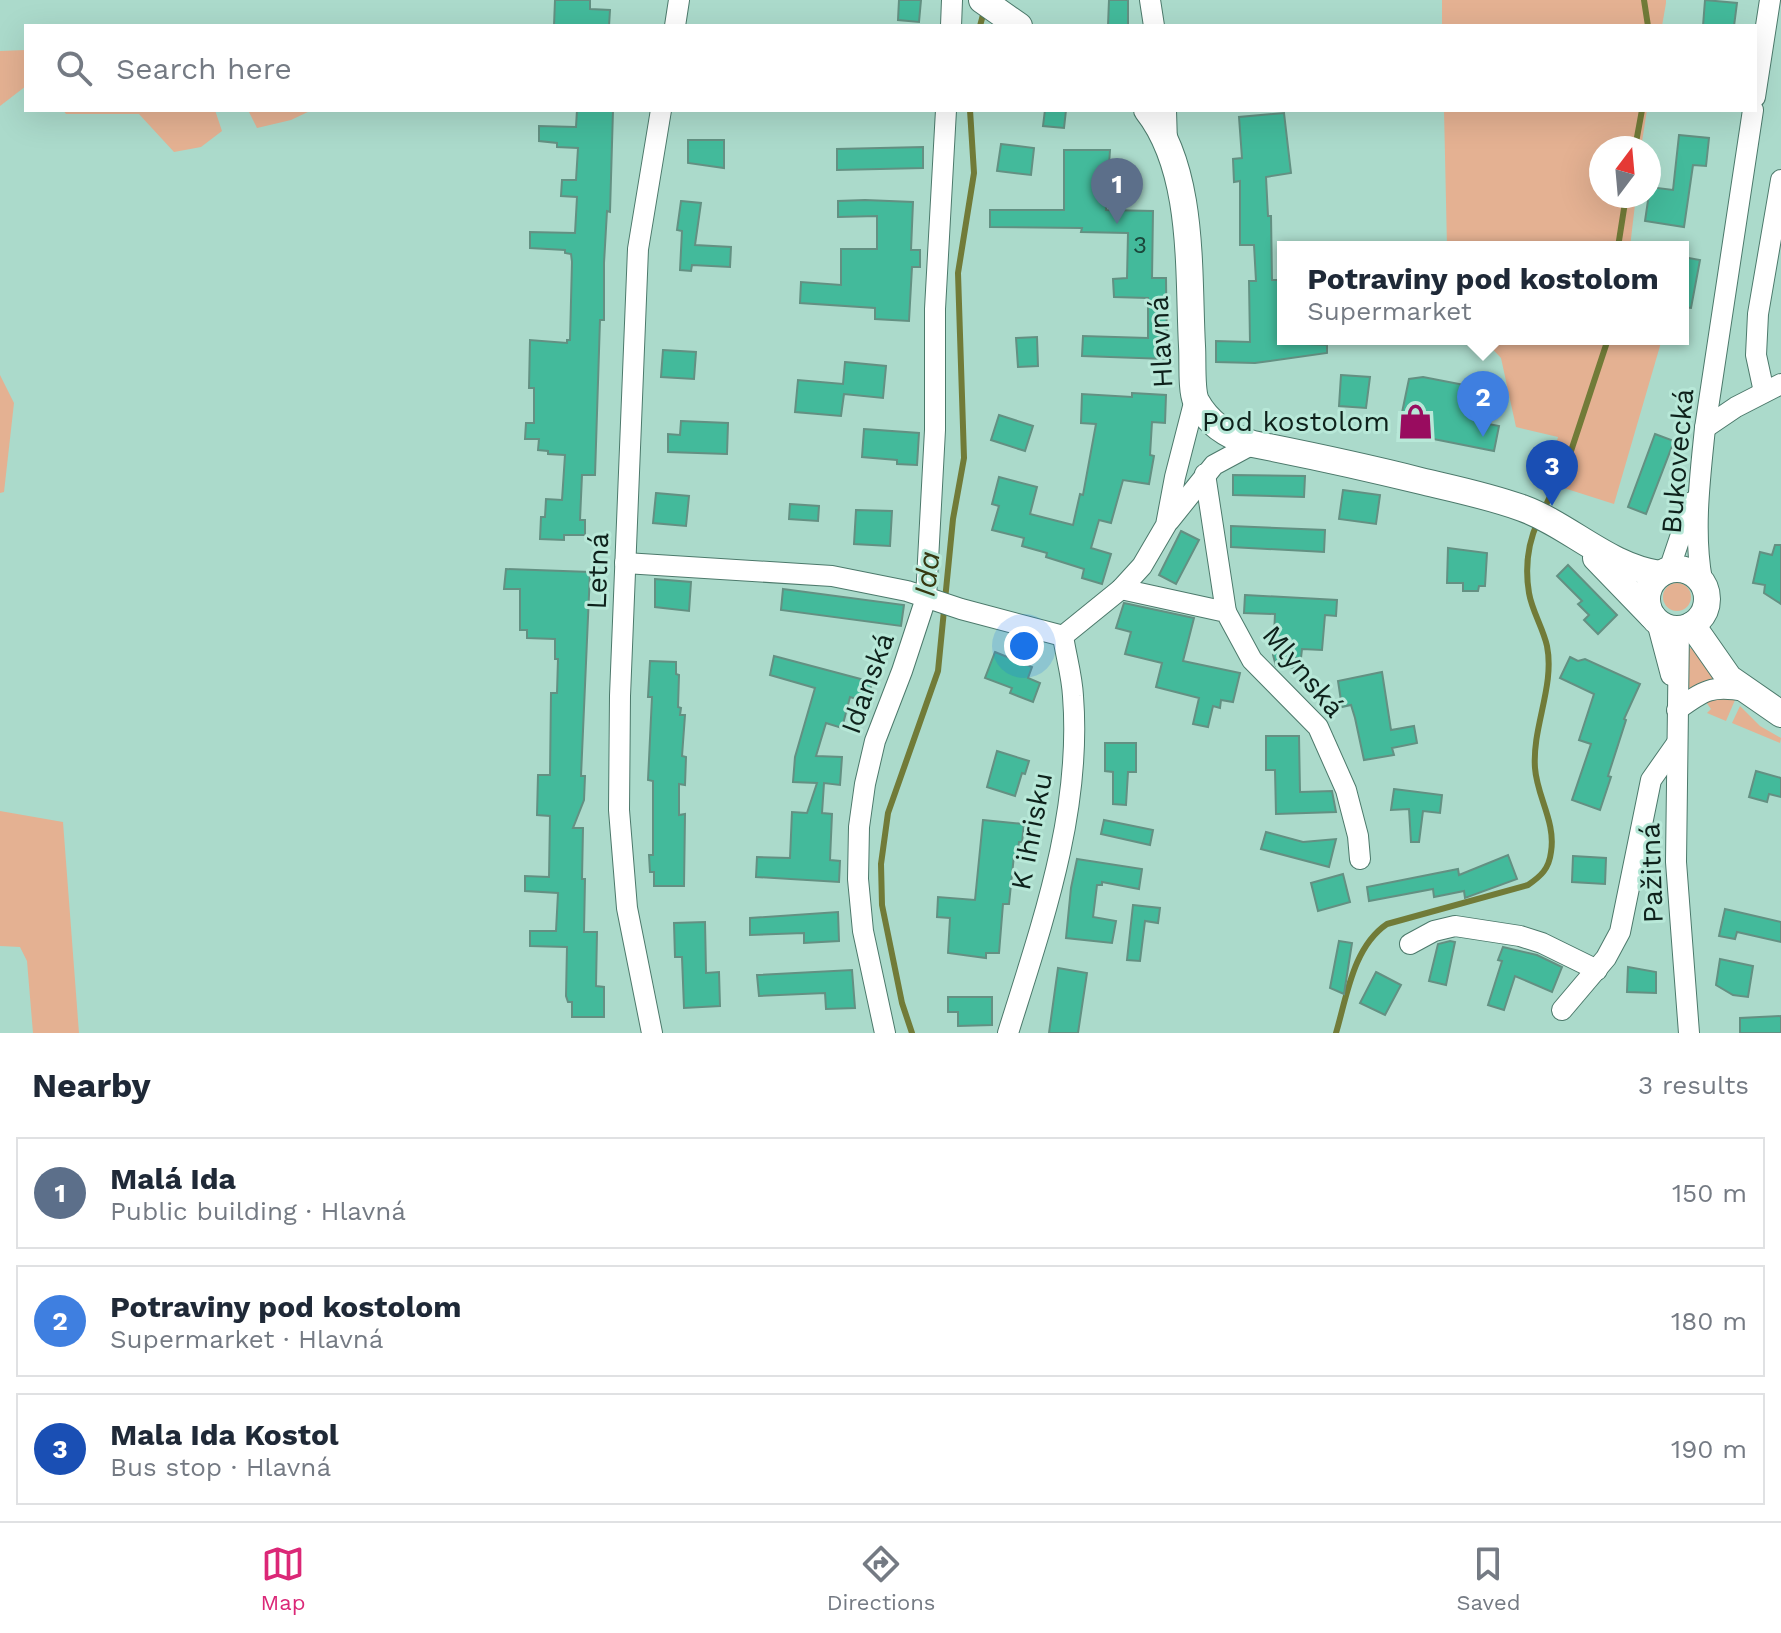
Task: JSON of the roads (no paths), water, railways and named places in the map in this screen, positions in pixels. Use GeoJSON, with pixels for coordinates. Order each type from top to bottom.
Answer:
{"type":"FeatureCollection","features":[{"type":"Feature","properties":{"kind":"main road"},"geometry":{"type":"LineString","coordinates":[[982,0],[1012,21]]}},
{"type":"Feature","properties":{"kind":"main road","name":"Hlavná"},"geometry":{"type":"LineString","coordinates":[[1148,112],[1167,144],[1185,216],[1195,399],[1224,431],[1232,438],[1253,444],[1484,496],[1554,522],[1580,541],[1729,678],[1781,714]]}},
{"type":"Feature","properties":{"kind":"main road","name":"Hlavná"},"geometry":{"type":"LineString","coordinates":[[1580,541],[1629,567],[1664,572],[1685,569],[1704,590]]}},
{"type":"Feature","properties":{"kind":"main road"},"geometry":{"type":"LineString","coordinates":[[1664,572],[1650,586],[1647,596],[1670,623],[1700,619],[1704,590]]}},
{"type":"Feature","properties":{"kind":"main road"},"geometry":{"type":"LineString","coordinates":[[1704,590],[1721,643],[1745,691]]}},
{"type":"Feature","properties":{"kind":"street"},"geometry":{"type":"LineString","coordinates":[[675,24],[679,0]]}},
{"type":"Feature","properties":{"kind":"street"},"geometry":{"type":"LineString","coordinates":[[951,24],[952,0]]}},
{"type":"Feature","properties":{"kind":"street"},"geometry":{"type":"LineString","coordinates":[[1150,0],[1154,24]]}},
{"type":"Feature","properties":{"kind":"street"},"geometry":{"type":"LineString","coordinates":[[1757,84],[1770,0]]}},
{"type":"Feature","properties":{"kind":"street","name":"Letná"},"geometry":{"type":"LineString","coordinates":[[652,1033],[627,908],[619,810],[620,696],[638,249],[661,112]]}},
{"type":"Feature","properties":{"kind":"street","name":"Idanská"},"geometry":{"type":"LineString","coordinates":[[885,1033],[863,931],[858,879],[859,827],[875,741],[930,600],[935,309],[946,112]]}},
{"type":"Feature","properties":{"kind":"street"},"geometry":{"type":"LineString","coordinates":[[1166,112],[1167,144]]}},
{"type":"Feature","properties":{"kind":"street","name":"Bukovecká"},"geometry":{"type":"LineString","coordinates":[[1704,590],[1698,553],[1700,475],[1753,112]]}},
{"type":"Feature","properties":{"kind":"street"},"geometry":{"type":"LineString","coordinates":[[1705,428],[1772,388],[1756,355],[1758,314],[1781,180]]}},
{"type":"Feature","properties":{"kind":"street"},"geometry":{"type":"LineString","coordinates":[[1166,525],[1195,399]]}},
{"type":"Feature","properties":{"kind":"street"},"geometry":{"type":"LineString","coordinates":[[625,563],[832,576],[907,591],[1063,636],[1121,589],[1142,566],[1166,525],[1205,474],[1214,465],[1253,444]]}},
{"type":"Feature","properties":{"kind":"street","name":"Mlynská"},"geometry":{"type":"LineString","coordinates":[[1205,474],[1226,612],[1252,660],[1285,697],[1318,727],[1346,790],[1358,836],[1360,859]]}},
{"type":"Feature","properties":{"kind":"street"},"geometry":{"type":"LineString","coordinates":[[1664,572],[1678,548],[1700,475]]}},
{"type":"Feature","properties":{"kind":"street","name":"Mlynská"},"geometry":{"type":"LineString","coordinates":[[1121,589],[1226,612]]}},
{"type":"Feature","properties":{"kind":"street","name":"Pažitná"},"geometry":{"type":"LineString","coordinates":[[1670,623],[1677,710],[1676,862],[1689,1033]]}},
{"type":"Feature","properties":{"kind":"street","name":"K ihrisku"},"geometry":{"type":"LineString","coordinates":[[1008,1033],[1056,869],[1070,801],[1075,744],[1073,694],[1063,636]]}},
{"type":"Feature","properties":{"kind":"street"},"geometry":{"type":"LineString","coordinates":[[1677,710],[1711,689],[1723,687],[1745,691]]}},
{"type":"Feature","properties":{"kind":"street"},"geometry":{"type":"LineString","coordinates":[[1562,1010],[1597,970],[1624,920],[1651,780],[1677,743]]}},
{"type":"Feature","properties":{"kind":"street"},"geometry":{"type":"LineString","coordinates":[[1410,944],[1434,931],[1455,926],[1520,936],[1542,943],[1597,970]]}},
{"type":"Feature","properties":{"kind":"waterway"},"geometry":{"type":"LineString","coordinates":[[1644,0],[1648,24]]}},
{"type":"Feature","properties":{"kind":"waterway","name":"Ida"},"geometry":{"type":"LineString","coordinates":[[981,24],[984,11]]}},
{"type":"Feature","properties":{"kind":"waterway","name":"Ida"},"geometry":{"type":"LineString","coordinates":[[912,1033],[902,1003],[882,905],[881,864],[888,813],[938,671],[953,519],[964,458],[958,273],[974,173],[970,112]]}},
{"type":"Feature","properties":{"kind":"waterway"},"geometry":{"type":"LineString","coordinates":[[1637,136],[1642,112]]}},
{"type":"Feature","properties":{"kind":"waterway"},"geometry":{"type":"LineString","coordinates":[[1619,241],[1624,208]]}},
{"type":"Feature","properties":{"kind":"waterway"},"geometry":{"type":"LineString","coordinates":[[1543,511],[1569,457],[1606,345]]}},
{"type":"Feature","properties":{"kind":"waterway"},"geometry":{"type":"LineString","coordinates":[[1336,1033],[1359,959],[1375,934],[1387,924],[1528,885],[1548,863],[1551,830],[1536,779],[1535,753],[1549,661],[1545,639],[1530,600],[1527,575],[1528,556],[1538,521]]}},
{"type":"Feature","properties":{"kind":"place","name":"Malá Ida"},"geometry":{"type":"Point","coordinates":[1117,224]}},
{"type":"Feature","properties":{"kind":"place","name":"Pod kostolom"},"geometry":{"type":"Point","coordinates":[1416,421]}},
{"type":"Feature","properties":{"kind":"place","name":"Potraviny pod kostolom"},"geometry":{"type":"Point","coordinates":[1483,437]}},
{"type":"Feature","properties":{"kind":"place","name":"Mala Ida Kostol"},"geometry":{"type":"Point","coordinates":[1552,506]}}]}
